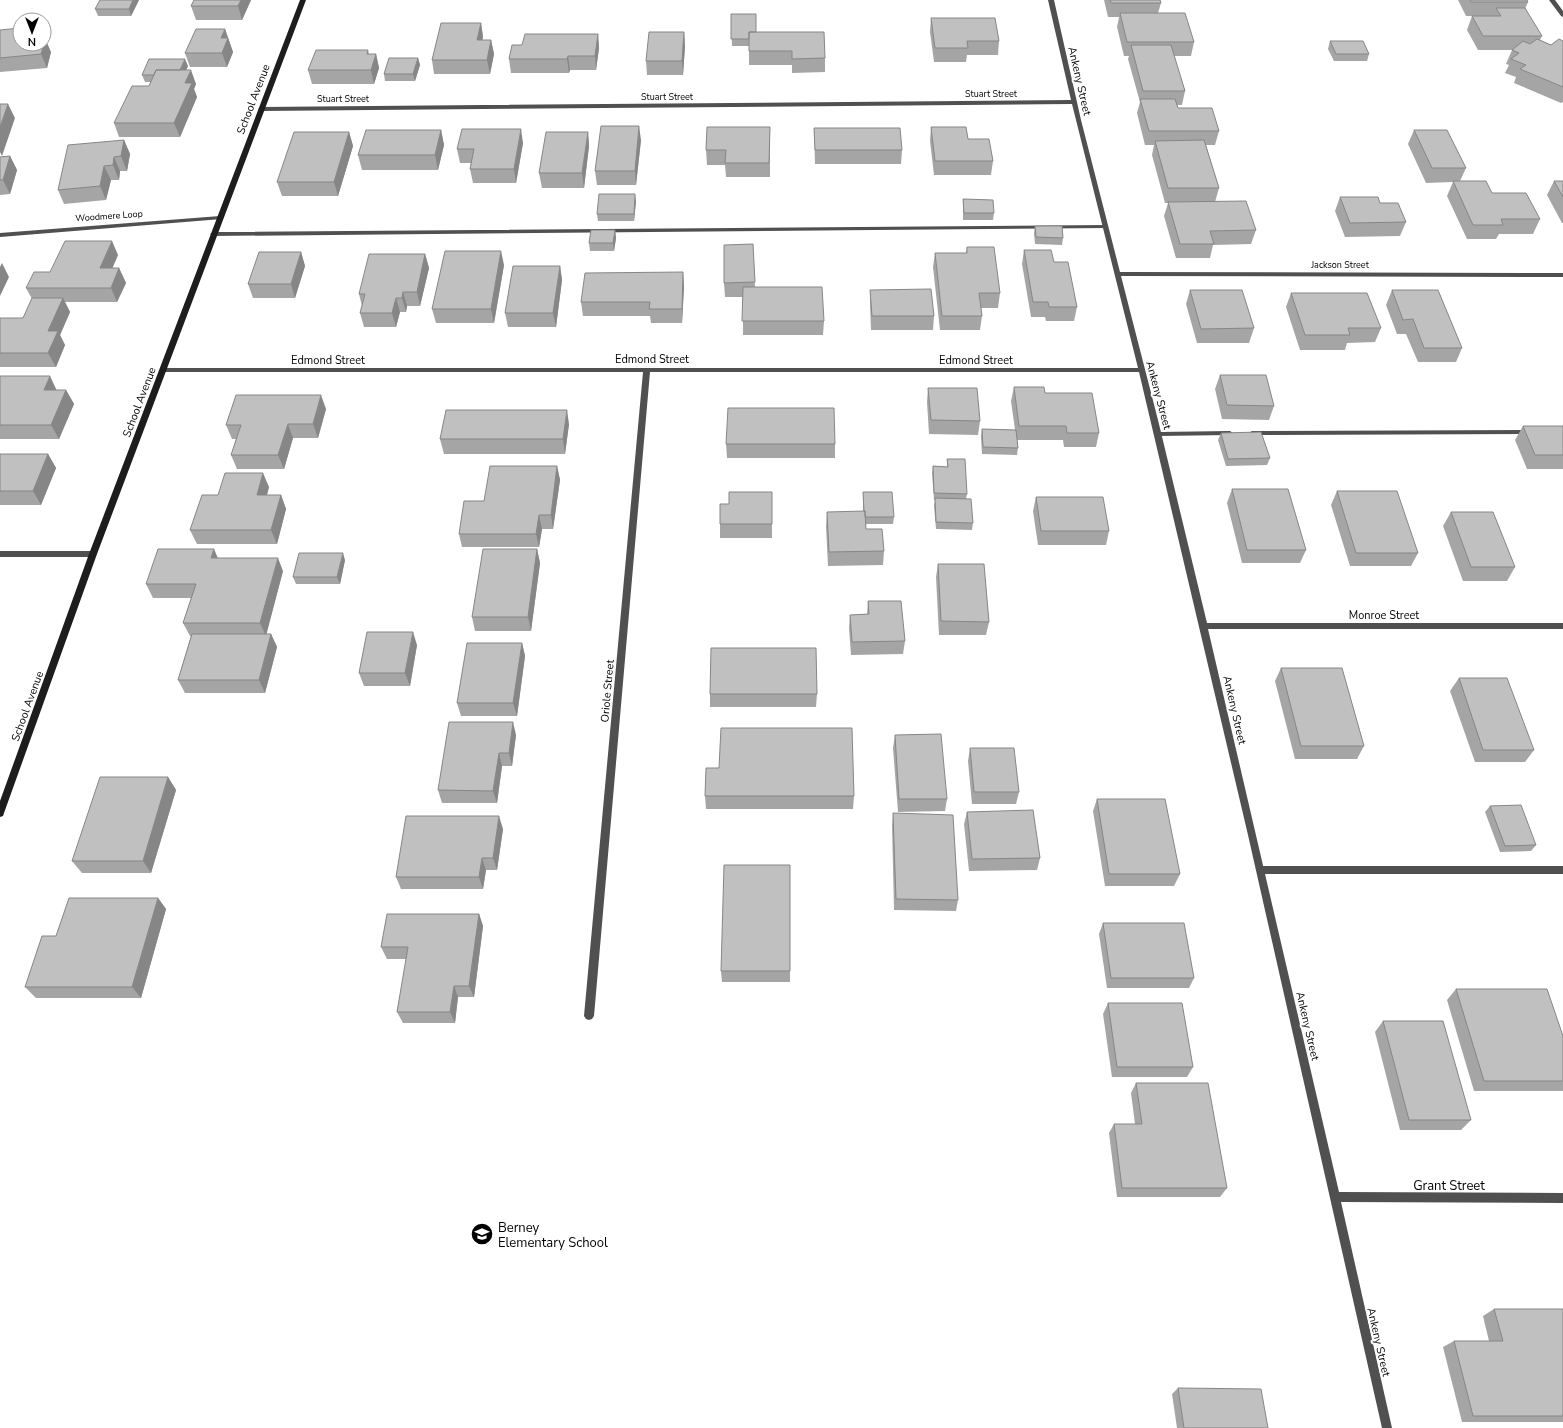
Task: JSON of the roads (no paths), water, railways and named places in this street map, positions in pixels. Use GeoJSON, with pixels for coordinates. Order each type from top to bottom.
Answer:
{"type":"FeatureCollection","features":[{"type":"Feature","properties":{"kind":"main road","name":"School Avenue"},"geometry":{"type":"LineString","coordinates":[[0,813],[93,554],[213,234],[303,0]]}},
{"type":"Feature","properties":{"kind":"street","name":"Ankeny Street"},"geometry":{"type":"LineString","coordinates":[[1051,0],[1074,102],[1158,434],[1204,626],[1336,1198],[1387,1428]]}},
{"type":"Feature","properties":{"kind":"street"},"geometry":{"type":"LineString","coordinates":[[1552,0],[1563,15]]}},
{"type":"Feature","properties":{"kind":"street","name":"Stuart Street"},"geometry":{"type":"LineString","coordinates":[[261,109],[1074,102]]}},
{"type":"Feature","properties":{"kind":"street","name":"Woodmere Loop"},"geometry":{"type":"LineString","coordinates":[[0,235],[220,218]]}},
{"type":"Feature","properties":{"kind":"street"},"geometry":{"type":"LineString","coordinates":[[213,234],[1105,227]]}},
{"type":"Feature","properties":{"kind":"street","name":"Jackson Street"},"geometry":{"type":"LineString","coordinates":[[1117,274],[1563,275]]}},
{"type":"Feature","properties":{"kind":"street","name":"Oriole Street"},"geometry":{"type":"LineString","coordinates":[[589,1016],[647,369]]}},
{"type":"Feature","properties":{"kind":"street","name":"Edmond Street"},"geometry":{"type":"LineString","coordinates":[[163,370],[1141,370]]}},
{"type":"Feature","properties":{"kind":"street"},"geometry":{"type":"LineString","coordinates":[[1245,433],[1539,432]]}},
{"type":"Feature","properties":{"kind":"street"},"geometry":{"type":"LineString","coordinates":[[1158,434],[1238,433]]}},
{"type":"Feature","properties":{"kind":"street"},"geometry":{"type":"LineString","coordinates":[[0,554],[93,554]]}},
{"type":"Feature","properties":{"kind":"street","name":"Monroe Street"},"geometry":{"type":"LineString","coordinates":[[1204,626],[1563,626]]}},
{"type":"Feature","properties":{"kind":"street"},"geometry":{"type":"LineString","coordinates":[[1261,870],[1563,870]]}},
{"type":"Feature","properties":{"kind":"street","name":"Grant Street"},"geometry":{"type":"LineString","coordinates":[[1336,1198],[1563,1198]]}},
{"type":"Feature","properties":{"kind":"place","name":"Berney Elementary School"},"geometry":{"type":"Point","coordinates":[482,1234]}}]}
